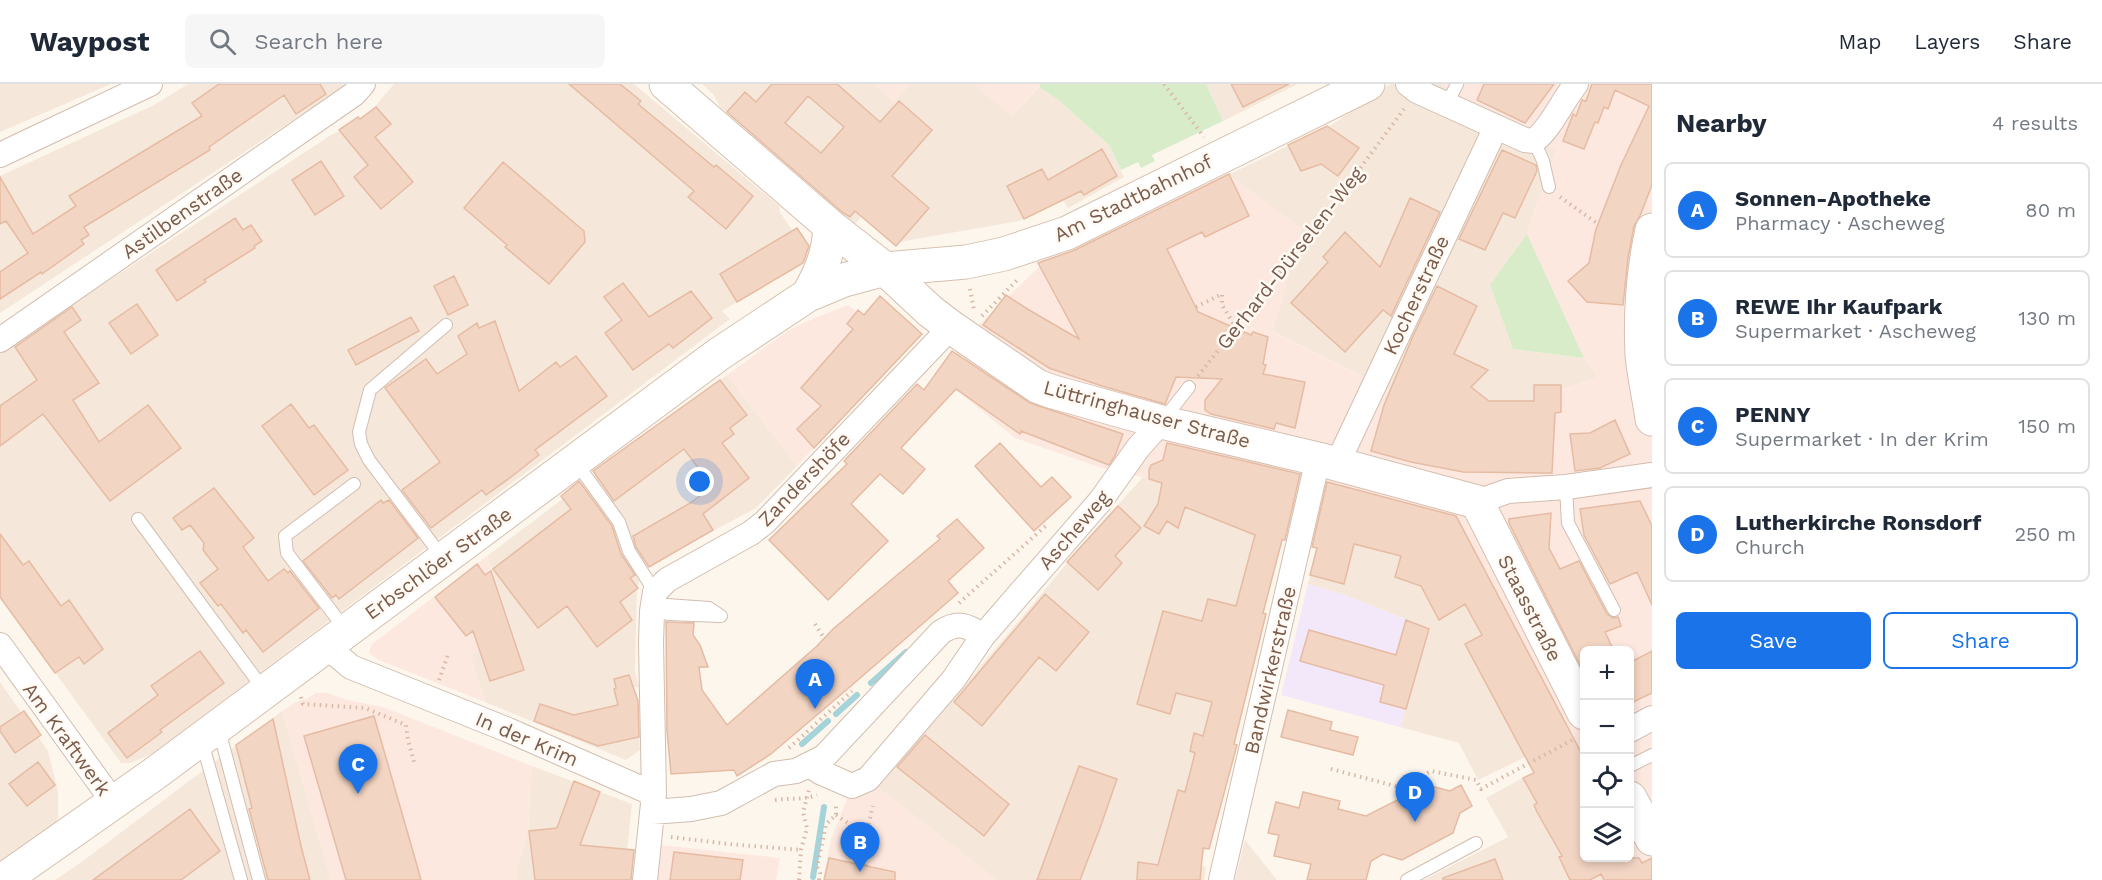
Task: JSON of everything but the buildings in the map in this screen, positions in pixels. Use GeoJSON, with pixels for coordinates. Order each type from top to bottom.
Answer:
{"type":"FeatureCollection","features":[{"type":"Feature","properties":{"kind":"main road","name":"Lüttringhauser Straße"},"geometry":{"type":"LineString","coordinates":[[666,84],[830,226],[885,269],[930,311],[965,327],[1037,386],[1161,422],[1328,461],[1476,502]]}},
{"type":"Feature","properties":{"kind":"main road","name":"Am Stadtbahnhof"},"geometry":{"type":"LineString","coordinates":[[885,269],[966,262],[1015,250],[1067,233],[1368,84]]}},
{"type":"Feature","properties":{"kind":"main road"},"geometry":{"type":"LineString","coordinates":[[808,295],[826,258],[830,226]]}},
{"type":"Feature","properties":{"kind":"main road"},"geometry":{"type":"LineString","coordinates":[[1652,230],[1646,258],[1642,311],[1642,356],[1652,419]]}},
{"type":"Feature","properties":{"kind":"main road","name":"Erbschlöer Straße"},"geometry":{"type":"LineString","coordinates":[[7,879],[114,803],[745,335],[808,295],[844,280],[885,269]]}},
{"type":"Feature","properties":{"kind":"main road","name":"Staasstraße"},"geometry":{"type":"LineString","coordinates":[[1476,502],[1580,705]]}},
{"type":"Feature","properties":{"kind":"main road"},"geometry":{"type":"LineString","coordinates":[[1634,807],[1652,839]]}},
{"type":"Feature","properties":{"kind":"street"},"geometry":{"type":"LineString","coordinates":[[0,155],[150,84]]}},
{"type":"Feature","properties":{"kind":"street","name":"Astilbenstraße"},"geometry":{"type":"LineString","coordinates":[[0,340],[354,94],[363,84]]}},
{"type":"Feature","properties":{"kind":"street"},"geometry":{"type":"LineString","coordinates":[[1412,88],[1452,94],[1496,127],[1525,140],[1534,141],[1542,135],[1576,84]]}},
{"type":"Feature","properties":{"kind":"street","name":"Kocherstraße"},"geometry":{"type":"LineString","coordinates":[[1328,461],[1496,127]]}},
{"type":"Feature","properties":{"kind":"street","name":"Zandershöfe"},"geometry":{"type":"LineString","coordinates":[[654,603],[667,580],[758,528],[823,460],[965,327]]}},
{"type":"Feature","properties":{"kind":"street","name":"Ascheweg"},"geometry":{"type":"LineString","coordinates":[[844,794],[868,779],[884,762],[953,680],[983,636],[1101,500],[1138,448],[1161,422]]}},
{"type":"Feature","properties":{"kind":"street","name":"Bandwirkerstraße"},"geometry":{"type":"LineString","coordinates":[[1221,880],[1328,461]]}},
{"type":"Feature","properties":{"kind":"street"},"geometry":{"type":"LineString","coordinates":[[1476,502],[1508,491],[1566,487],[1652,475]]}},
{"type":"Feature","properties":{"kind":"street"},"geometry":{"type":"LineString","coordinates":[[645,880],[652,813],[651,643],[654,603]]}},
{"type":"Feature","properties":{"kind":"street"},"geometry":{"type":"LineString","coordinates":[[652,813],[721,803],[774,774],[806,767],[828,752],[941,632],[950,626],[960,625],[971,628],[983,636]]}},
{"type":"Feature","properties":{"kind":"street","name":"In der Krim"},"geometry":{"type":"LineString","coordinates":[[335,638],[351,667],[508,730],[652,813]]}},
{"type":"Feature","properties":{"kind":"street","name":"Am Kraftwerk"},"geometry":{"type":"LineString","coordinates":[[0,645],[114,803]]}},
{"type":"Feature","properties":{"kind":"street"},"geometry":{"type":"LineString","coordinates":[[1634,727],[1652,718]]}},
{"type":"Feature","properties":{"kind":"street"},"geometry":{"type":"LineString","coordinates":[[806,767],[820,772],[844,794]]}},
{"type":"Feature","properties":{"kind":"lane"},"geometry":{"type":"LineString","coordinates":[[1534,141],[1543,161],[1548,187]]}},
{"type":"Feature","properties":{"kind":"lane"},"geometry":{"type":"LineString","coordinates":[[444,558],[369,460],[361,444],[359,432],[370,390],[446,325]]}},
{"type":"Feature","properties":{"kind":"lane"},"geometry":{"type":"LineString","coordinates":[[1161,422],[1189,387]]}},
{"type":"Feature","properties":{"kind":"lane"},"geometry":{"type":"LineString","coordinates":[[575,461],[619,522],[629,551],[654,603]]}},
{"type":"Feature","properties":{"kind":"lane"},"geometry":{"type":"LineString","coordinates":[[335,638],[286,553],[285,536],[354,484]]}},
{"type":"Feature","properties":{"kind":"lane"},"geometry":{"type":"LineString","coordinates":[[1566,487],[1568,523],[1614,610]]}},
{"type":"Feature","properties":{"kind":"lane"},"geometry":{"type":"LineString","coordinates":[[138,519],[265,691]]}},
{"type":"Feature","properties":{"kind":"lane"},"geometry":{"type":"LineString","coordinates":[[209,732],[241,880]]}},
{"type":"Feature","properties":{"kind":"lane"},"geometry":{"type":"LineString","coordinates":[[209,732],[259,880]]}},
{"type":"Feature","properties":{"kind":"lane"},"geometry":{"type":"LineString","coordinates":[[1634,764],[1652,755]]}},
{"type":"Feature","properties":{"kind":"lane"},"geometry":{"type":"LineString","coordinates":[[1407,880],[1476,843]]}},
{"type":"Feature","properties":{"kind":"path"},"geometry":{"type":"LineString","coordinates":[[1164,84],[1201,131]]}},
{"type":"Feature","properties":{"kind":"path","name":"Gerhard-Dürselen-Weg"},"geometry":{"type":"LineString","coordinates":[[1189,387],[1333,205],[1412,88]]}},
{"type":"Feature","properties":{"kind":"path"},"geometry":{"type":"LineString","coordinates":[[1558,196],[1598,224]]}},
{"type":"Feature","properties":{"kind":"path"},"geometry":{"type":"LineString","coordinates":[[965,327],[1026,271],[1015,250]]}},
{"type":"Feature","properties":{"kind":"path"},"geometry":{"type":"LineString","coordinates":[[965,327],[973,309],[966,262]]}},
{"type":"Feature","properties":{"kind":"path"},"geometry":{"type":"LineString","coordinates":[[1196,307],[1222,294],[1222,305],[1236,328]]}},
{"type":"Feature","properties":{"kind":"path"},"geometry":{"type":"LineString","coordinates":[[815,624],[824,638]]}},
{"type":"Feature","properties":{"kind":"path"},"geometry":{"type":"LineString","coordinates":[[440,677],[448,655]]}},
{"type":"Feature","properties":{"kind":"path"},"geometry":{"type":"LineString","coordinates":[[296,668],[303,704],[365,708],[406,725]]}},
{"type":"Feature","properties":{"kind":"path"},"geometry":{"type":"LineString","coordinates":[[409,717],[406,725],[414,762]]}},
{"type":"Feature","properties":{"kind":"path"},"geometry":{"type":"LineString","coordinates":[[1331,769],[1399,787],[1431,771],[1476,780],[1481,789],[1580,736]]}},
{"type":"Feature","properties":{"kind":"path"},"geometry":{"type":"LineString","coordinates":[[799,880],[801,850],[807,828],[803,812],[808,789],[806,767]]}},
{"type":"Feature","properties":{"kind":"path"},"geometry":{"type":"LineString","coordinates":[[819,880],[820,873],[817,867],[826,824],[836,815],[844,794]]}},
{"type":"Feature","properties":{"kind":"path"},"geometry":{"type":"LineString","coordinates":[[774,800],[806,799],[827,795]]}},
{"type":"Feature","properties":{"kind":"path"},"geometry":{"type":"LineString","coordinates":[[866,866],[866,835],[873,806]]}},
{"type":"Feature","properties":{"kind":"path"},"geometry":{"type":"LineString","coordinates":[[652,813],[729,844],[801,850]]}},
{"type":"Feature","properties":{"kind":"path"},"geometry":{"type":"LineString","coordinates":[[836,815],[866,835]]}},
{"type":"Feature","properties":{"kind":"shaded area"},"geometry":{"type":"Polygon","coordinates":[[[0,84],[111,84],[0,132],[0,84]]]}},
{"type":"Feature","properties":{"kind":"shaded area"},"geometry":{"type":"Polygon","coordinates":[[[188,84],[348,84],[0,313],[0,176],[154,105],[188,84]]]}},
{"type":"Feature","properties":{"kind":"shaded area"},"geometry":{"type":"Polygon","coordinates":[[[394,84],[634,84],[779,206],[780,212],[810,258],[722,311],[730,319],[152,754],[130,763],[121,763],[0,597],[0,352],[331,135],[366,117],[394,84]]]}},
{"type":"Feature","properties":{"kind":"shaded area"},"geometry":{"type":"Polygon","coordinates":[[[702,84],[874,84],[894,102],[910,84],[974,84],[1012,116],[1039,87],[1057,99],[1109,145],[1124,177],[1068,208],[1063,200],[1019,221],[893,243],[862,216],[855,224],[720,107],[713,94],[702,84]]]}},
{"type":"Feature","properties":{"kind":"shaded area"},"geometry":{"type":"Polygon","coordinates":[[[874,84],[910,84],[894,102],[874,84]]]}},
{"type":"Feature","properties":{"kind":"shaded area"},"geometry":{"type":"Polygon","coordinates":[[[974,84],[1041,84],[1012,116],[974,84]]]}},
{"type":"Feature","properties":{"kind":"shaded area"},"geometry":{"type":"Polygon","coordinates":[[[1206,84],[1298,84],[1223,121],[1206,84]]]}},
{"type":"Feature","properties":{"kind":"shaded area"},"geometry":{"type":"Polygon","coordinates":[[[1391,84],[1441,84],[1556,150],[1527,234],[1490,285],[1513,349],[1584,358],[1598,377],[1459,425],[1272,331],[1302,229],[1228,175],[1333,124],[1391,84]]]}},
{"type":"Feature","properties":{"kind":"shaded area"},"geometry":{"type":"Polygon","coordinates":[[[1441,84],[1652,84],[1652,880],[1620,880],[1609,862],[1634,862],[1634,646],[1580,646],[1580,809],[1435,546],[1099,467],[1015,438],[938,375],[980,324],[1041,265],[1228,175],[1302,229],[1273,332],[1459,425],[1598,377],[1584,358],[1527,234],[1556,150],[1441,84]]]}},
{"type":"Feature","properties":{"kind":"shaded area"},"geometry":{"type":"Polygon","coordinates":[[[876,300],[918,336],[797,466],[727,375],[789,330],[848,305],[861,316],[876,300]]]}},
{"type":"Feature","properties":{"kind":"shaded area"},"geometry":{"type":"Polygon","coordinates":[[[727,375],[797,466],[756,508],[644,568],[637,588],[635,671],[639,687],[633,688],[640,750],[626,760],[485,702],[470,654],[515,638],[487,556],[727,375]]]}},
{"type":"Feature","properties":{"kind":"shaded area"},"geometry":{"type":"Polygon","coordinates":[[[1143,477],[1289,511],[1201,865],[1206,867],[1204,880],[997,880],[876,786],[892,759],[934,722],[1084,543],[1143,477]]]}},
{"type":"Feature","properties":{"kind":"shaded area"},"geometry":{"type":"Polygon","coordinates":[[[1324,519],[1435,546],[1546,747],[1478,780],[1459,743],[1400,727],[1430,629],[1345,595],[1308,584],[1324,519]]]}},
{"type":"Feature","properties":{"kind":"shaded area"},"geometry":{"type":"Polygon","coordinates":[[[487,556],[515,638],[470,654],[485,702],[379,660],[369,653],[371,645],[487,556]]]}},
{"type":"Feature","properties":{"kind":"shaded area"},"geometry":{"type":"Polygon","coordinates":[[[1308,584],[1345,595],[1430,629],[1400,727],[1281,695],[1308,584]]]}},
{"type":"Feature","properties":{"kind":"shaded area"},"geometry":{"type":"Polygon","coordinates":[[[0,682],[48,751],[58,791],[58,817],[54,827],[0,863],[0,682]]]}},
{"type":"Feature","properties":{"kind":"shaded area"},"geometry":{"type":"Polygon","coordinates":[[[316,693],[327,693],[347,700],[383,707],[532,766],[528,831],[516,872],[518,880],[331,880],[282,711],[316,693]]]}},
{"type":"Feature","properties":{"kind":"shaded area"},"geometry":{"type":"Polygon","coordinates":[[[282,711],[331,880],[55,880],[83,861],[282,711]]]}},
{"type":"Feature","properties":{"kind":"shaded area"},"geometry":{"type":"Polygon","coordinates":[[[1554,761],[1580,809],[1580,862],[1609,862],[1620,880],[1424,880],[1508,837],[1486,798],[1554,761]]]}},
{"type":"Feature","properties":{"kind":"shaded area"},"geometry":{"type":"Polygon","coordinates":[[[532,766],[632,804],[624,880],[518,880],[516,872],[528,831],[532,766]]]}},
{"type":"Feature","properties":{"kind":"shaded area"},"geometry":{"type":"Polygon","coordinates":[[[876,786],[997,880],[823,880],[831,839],[847,799],[876,786]]]}},
{"type":"Feature","properties":{"kind":"shaded area"},"geometry":{"type":"Polygon","coordinates":[[[1245,840],[1277,880],[1235,880],[1245,840]]]}},
{"type":"Feature","properties":{"kind":"shaded area"},"geometry":{"type":"Polygon","coordinates":[[[661,845],[780,858],[776,880],[657,880],[661,845]]]}},
{"type":"Feature","properties":{"kind":"green space"},"geometry":{"type":"Polygon","coordinates":[[[1041,84],[1206,84],[1223,121],[1152,155],[1155,161],[1141,168],[1138,162],[1121,170],[1109,145],[1057,99],[1039,87],[1041,84]]]}},
{"type":"Feature","properties":{"kind":"green space"},"geometry":{"type":"Polygon","coordinates":[[[1527,234],[1584,358],[1513,349],[1490,285],[1527,234]]]}},
{"type":"Feature","properties":{"kind":"waterway"},"geometry":{"type":"LineString","coordinates":[[871,683],[906,652]]}},
{"type":"Feature","properties":{"kind":"waterway"},"geometry":{"type":"LineString","coordinates":[[836,714],[857,695]]}},
{"type":"Feature","properties":{"kind":"waterway"},"geometry":{"type":"LineString","coordinates":[[802,744],[828,721]]}},
{"type":"Feature","properties":{"kind":"waterway"},"geometry":{"type":"LineString","coordinates":[[813,877],[824,807]]}},
{"type":"Feature","properties":{"kind":"place","name":"Sonnen-Apotheke"},"geometry":{"type":"Point","coordinates":[815,709]}},
{"type":"Feature","properties":{"kind":"place","name":"PENNY"},"geometry":{"type":"Point","coordinates":[358,794]}},
{"type":"Feature","properties":{"kind":"place","name":"Lutherkirche Ronsdorf"},"geometry":{"type":"Point","coordinates":[1415,822]}},
{"type":"Feature","properties":{"kind":"place","name":"REWE Ihr Kaufpark"},"geometry":{"type":"Point","coordinates":[860,872]}}]}
